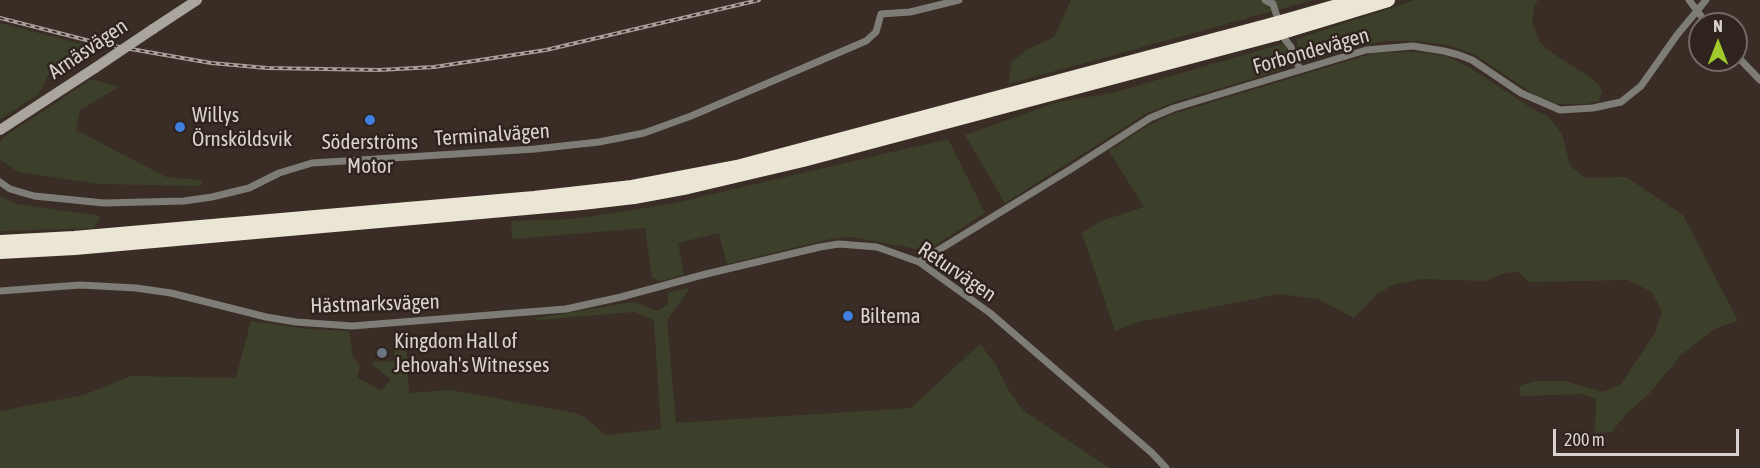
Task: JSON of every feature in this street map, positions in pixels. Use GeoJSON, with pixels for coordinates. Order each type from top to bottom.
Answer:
{"type":"FeatureCollection","features":[{"type":"Feature","properties":{"kind":"highway"},"geometry":{"type":"LineString","coordinates":[[0,252],[75,249],[548,207],[634,197],[802,160],[1281,27],[1358,0]]}},
{"type":"Feature","properties":{"kind":"highway"},"geometry":{"type":"LineString","coordinates":[[0,242],[86,237],[522,200],[642,185],[737,167],[1388,0]]}},
{"type":"Feature","properties":{"kind":"street","name":"Arnäsvägen"},"geometry":{"type":"LineString","coordinates":[[0,130],[195,0]]}},
{"type":"Feature","properties":{"kind":"street","name":"Terminalvägen"},"geometry":{"type":"LineString","coordinates":[[0,182],[10,189],[34,196],[104,203],[184,201],[249,188],[279,173],[312,164],[599,142],[644,133],[691,116],[866,42],[876,32],[881,14],[910,12],[959,0]]}},
{"type":"Feature","properties":{"kind":"street"},"geometry":{"type":"LineString","coordinates":[[1264,0],[1274,4],[1284,38],[1291,47],[1300,70]]}},
{"type":"Feature","properties":{"kind":"street"},"geometry":{"type":"LineString","coordinates":[[1689,0],[1698,10]]}},
{"type":"Feature","properties":{"kind":"street","name":"Forbondevägen"},"geometry":{"type":"LineString","coordinates":[[919,262],[1071,170],[1150,118],[1174,108],[1366,50],[1395,46],[1427,48],[1452,53],[1472,60],[1521,93],[1551,108],[1567,110],[1609,106],[1621,102],[1641,86],[1706,0]]}},
{"type":"Feature","properties":{"kind":"street"},"geometry":{"type":"LineString","coordinates":[[1748,68],[1760,80]]}},
{"type":"Feature","properties":{"kind":"street","name":"Returvägen"},"geometry":{"type":"LineString","coordinates":[[645,291],[820,247],[839,244],[877,247],[919,262],[990,313],[1152,453],[1166,468]]}},
{"type":"Feature","properties":{"kind":"street","name":"Hästmarksvägen"},"geometry":{"type":"LineString","coordinates":[[0,291],[72,285],[136,288],[182,295],[286,321],[352,326],[566,309],[645,291]]}},
{"type":"Feature","properties":{"kind":"green space"},"geometry":{"type":"Polygon","coordinates":[[[1071,0],[1313,0],[1008,84],[1012,62],[1026,50],[1054,37],[1071,0]]]}},
{"type":"Feature","properties":{"kind":"green space"},"geometry":{"type":"Polygon","coordinates":[[[1415,0],[1538,0],[1534,7],[1532,23],[1540,43],[1598,84],[1602,92],[1599,101],[1586,104],[1558,104],[1538,97],[1474,54],[1448,45],[1416,41],[1383,41],[1306,62],[1301,59],[1297,39],[1415,0]]]}},
{"type":"Feature","properties":{"kind":"green space"},"geometry":{"type":"Polygon","coordinates":[[[0,23],[89,46],[53,65],[39,94],[0,119],[0,23]]]}},
{"type":"Feature","properties":{"kind":"green space"},"geometry":{"type":"Polygon","coordinates":[[[1285,43],[1291,60],[1284,69],[1178,101],[1147,113],[1005,203],[965,135],[1058,102],[1112,93],[1285,43]]]}},
{"type":"Feature","properties":{"kind":"green space"},"geometry":{"type":"Polygon","coordinates":[[[1417,52],[1446,56],[1469,67],[1534,110],[1549,117],[1562,134],[1570,166],[1585,178],[1626,177],[1683,215],[1738,321],[1716,328],[1681,355],[1648,395],[1626,414],[1612,432],[1595,433],[1596,399],[1583,394],[1521,396],[1519,386],[1536,381],[1565,381],[1603,392],[1621,384],[1655,333],[1662,312],[1652,292],[1628,280],[1529,282],[1518,272],[1505,273],[1485,281],[1422,279],[1393,285],[1377,294],[1354,318],[1318,299],[1279,294],[1138,322],[1115,331],[1082,233],[1101,221],[1144,207],[1109,151],[1144,128],[1170,115],[1374,53],[1417,52]]]}},
{"type":"Feature","properties":{"kind":"green space"},"geometry":{"type":"Polygon","coordinates":[[[92,79],[119,87],[80,110],[76,130],[166,177],[202,180],[201,186],[99,184],[18,172],[0,159],[0,142],[4,137],[92,79]]]}},
{"type":"Feature","properties":{"kind":"green space"},"geometry":{"type":"Polygon","coordinates":[[[948,139],[985,213],[934,246],[922,250],[853,237],[830,239],[727,264],[719,233],[678,243],[684,275],[660,281],[652,278],[645,228],[512,239],[511,221],[573,219],[670,204],[948,139]]]}},
{"type":"Feature","properties":{"kind":"green space"},"geometry":{"type":"Polygon","coordinates":[[[0,196],[16,204],[101,216],[94,228],[0,231],[0,196]]]}},
{"type":"Feature","properties":{"kind":"green space"},"geometry":{"type":"Polygon","coordinates":[[[688,288],[667,320],[676,423],[911,408],[980,344],[996,365],[1007,388],[1023,410],[1109,468],[0,468],[0,411],[84,395],[131,376],[236,378],[251,321],[308,329],[349,331],[353,357],[360,366],[357,377],[381,391],[391,379],[372,365],[373,362],[395,361],[394,347],[406,346],[409,391],[407,393],[451,390],[575,413],[606,435],[661,429],[654,320],[635,312],[537,320],[537,318],[634,302],[657,311],[668,304],[668,293],[688,288]]]}},
{"type":"Feature","properties":{"kind":"railway"},"geometry":{"type":"LineString","coordinates":[[0,18],[102,44],[211,63],[267,68],[379,70],[434,67],[546,50],[759,0]]}},
{"type":"Feature","properties":{"kind":"place","name":"Söderströms Motor"},"geometry":{"type":"Point","coordinates":[370,120]}},
{"type":"Feature","properties":{"kind":"place","name":"Willys Örnsköldsvik"},"geometry":{"type":"Point","coordinates":[180,127]}},
{"type":"Feature","properties":{"kind":"place","name":"Biltema"},"geometry":{"type":"Point","coordinates":[848,316]}},
{"type":"Feature","properties":{"kind":"place","name":"Kingdom Hall of Jehovah's Witnesses"},"geometry":{"type":"Point","coordinates":[382,353]}}]}
